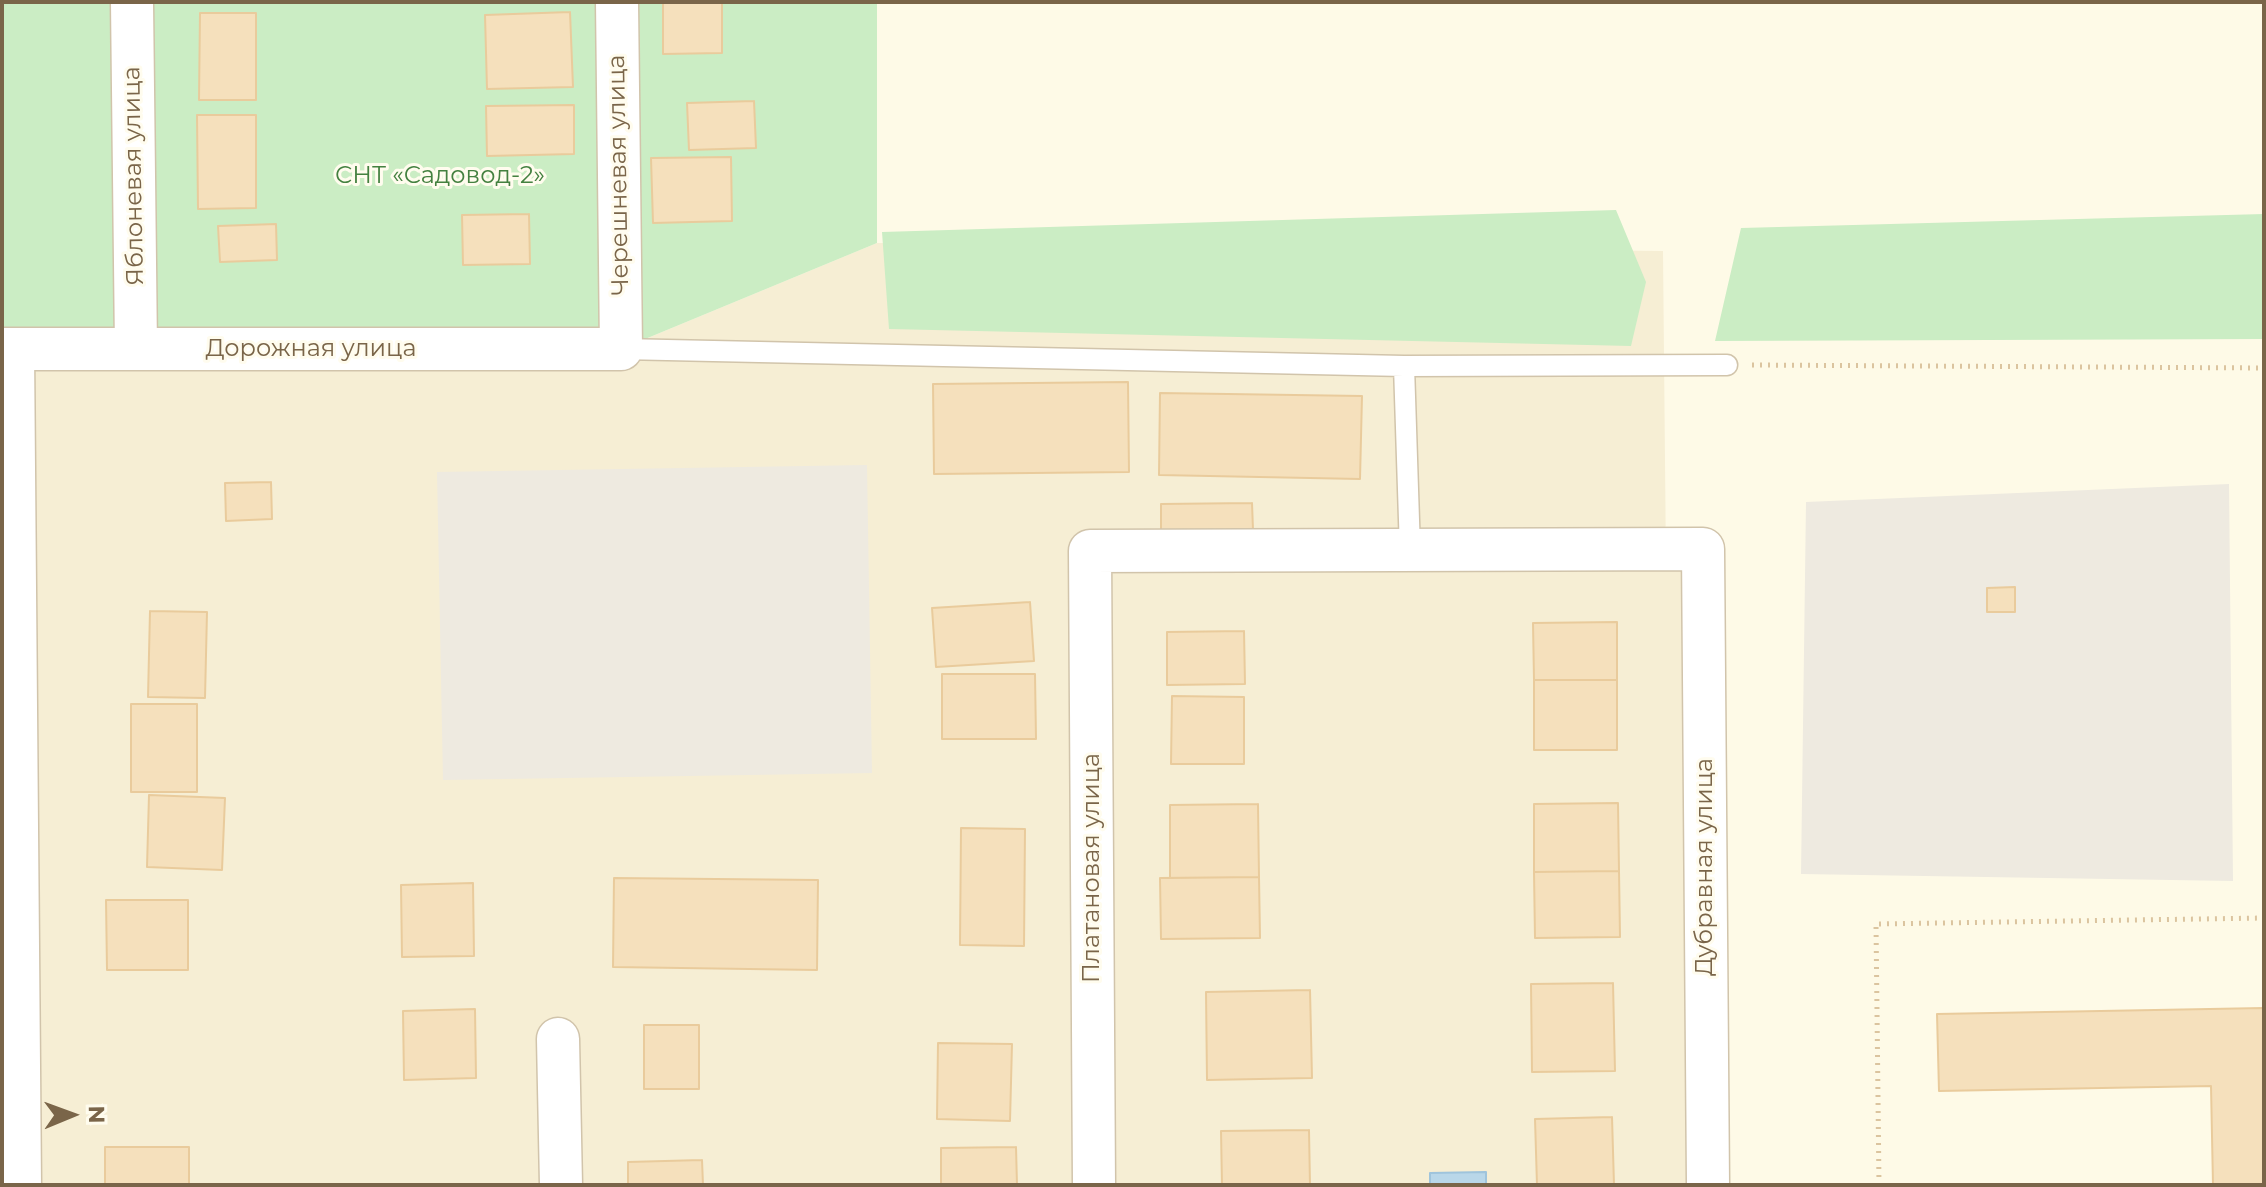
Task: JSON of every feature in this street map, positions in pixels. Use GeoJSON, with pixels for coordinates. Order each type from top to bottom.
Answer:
{"type":"FeatureCollection","features":[{"type":"Feature","properties":{"kind":"street","name":"Яблоневая улица"},"geometry":{"type":"LineString","coordinates":[[132,2],[136,349]]}},
{"type":"Feature","properties":{"kind":"street","name":"Черешневая улица"},"geometry":{"type":"LineString","coordinates":[[617,2],[621,349]]}},
{"type":"Feature","properties":{"kind":"street","name":"Дорожная улица"},"geometry":{"type":"LineString","coordinates":[[8,349],[621,349]]}},
{"type":"Feature","properties":{"kind":"street"},"geometry":{"type":"LineString","coordinates":[[8,349],[20,1185]]}},
{"type":"Feature","properties":{"kind":"street","name":"Дубравная улица"},"geometry":{"type":"LineString","coordinates":[[1410,551],[1703,549],[1708,1185]]}},
{"type":"Feature","properties":{"kind":"street","name":"Платановая улица"},"geometry":{"type":"LineString","coordinates":[[1094,1185],[1090,551],[1410,551]]}},
{"type":"Feature","properties":{"kind":"street"},"geometry":{"type":"LineString","coordinates":[[558,1039],[561,1185]]}},
{"type":"Feature","properties":{"kind":"lane"},"geometry":{"type":"LineString","coordinates":[[621,349],[1404,366],[1727,365]]}},
{"type":"Feature","properties":{"kind":"lane"},"geometry":{"type":"LineString","coordinates":[[1404,366],[1410,551]]}},
{"type":"Feature","properties":{"kind":"path"},"geometry":{"type":"LineString","coordinates":[[1727,365],[2264,368]]}},
{"type":"Feature","properties":{"kind":"path"},"geometry":{"type":"LineString","coordinates":[[1879,1185],[1876,924],[2264,918]]}},
{"type":"Feature","properties":{"kind":"shaded area"},"geometry":{"type":"Polygon","coordinates":[[[877,243],[1663,251],[1666,565],[1690,565],[1693,1185],[2,1185],[2,349],[621,349],[877,243]]]}},
{"type":"Feature","properties":{"kind":"shaded area"},"geometry":{"type":"Polygon","coordinates":[[[867,465],[872,773],[443,780],[437,472],[867,465]]]}},
{"type":"Feature","properties":{"kind":"shaded area"},"geometry":{"type":"Polygon","coordinates":[[[2229,484],[2233,881],[1801,874],[1806,502],[2229,484]]]}},
{"type":"Feature","properties":{"kind":"green space","name":"СНТ «Садовод-2»"},"geometry":{"type":"Polygon","coordinates":[[[2,2],[877,2],[877,243],[621,349],[2,349],[2,2]]]}},
{"type":"Feature","properties":{"kind":"green space"},"geometry":{"type":"Polygon","coordinates":[[[1616,210],[1646,282],[1631,346],[889,329],[882,232],[1616,210]]]}},
{"type":"Feature","properties":{"kind":"green space"},"geometry":{"type":"Polygon","coordinates":[[[2264,214],[2264,339],[1715,341],[1741,228],[2264,214]]]}},
{"type":"Feature","properties":{"kind":"water"},"geometry":{"type":"Polygon","coordinates":[[[1486,1172],[1486,1185],[1430,1185],[1430,1173],[1486,1172]]]}},
{"type":"Feature","properties":{"kind":"building"},"geometry":{"type":"Polygon","coordinates":[[[663,2],[722,2],[722,53],[663,54],[663,2]]]}},
{"type":"Feature","properties":{"kind":"building"},"geometry":{"type":"Polygon","coordinates":[[[570,12],[573,87],[487,89],[485,15],[570,12]]]}},
{"type":"Feature","properties":{"kind":"building"},"geometry":{"type":"Polygon","coordinates":[[[200,13],[256,13],[256,100],[199,100],[200,13]]]}},
{"type":"Feature","properties":{"kind":"building"},"geometry":{"type":"Polygon","coordinates":[[[754,101],[756,148],[689,150],[687,103],[754,101]]]}},
{"type":"Feature","properties":{"kind":"building"},"geometry":{"type":"Polygon","coordinates":[[[574,105],[574,154],[487,156],[486,106],[574,105]]]}},
{"type":"Feature","properties":{"kind":"building"},"geometry":{"type":"Polygon","coordinates":[[[197,115],[256,115],[256,208],[198,209],[197,115]]]}},
{"type":"Feature","properties":{"kind":"building"},"geometry":{"type":"Polygon","coordinates":[[[731,157],[732,221],[653,223],[651,158],[731,157]]]}},
{"type":"Feature","properties":{"kind":"building"},"geometry":{"type":"Polygon","coordinates":[[[529,214],[530,264],[463,265],[462,215],[529,214]]]}},
{"type":"Feature","properties":{"kind":"building"},"geometry":{"type":"Polygon","coordinates":[[[276,224],[277,260],[220,262],[218,226],[276,224]]]}},
{"type":"Feature","properties":{"kind":"building"},"geometry":{"type":"Polygon","coordinates":[[[1128,382],[1129,472],[934,474],[933,384],[1128,382]]]}},
{"type":"Feature","properties":{"kind":"building"},"geometry":{"type":"Polygon","coordinates":[[[1160,393],[1362,396],[1360,479],[1159,475],[1160,393]]]}},
{"type":"Feature","properties":{"kind":"building"},"geometry":{"type":"Polygon","coordinates":[[[271,482],[272,519],[226,521],[225,483],[271,482]]]}},
{"type":"Feature","properties":{"kind":"building"},"geometry":{"type":"Polygon","coordinates":[[[1252,503],[1253,530],[1161,532],[1161,504],[1252,503]]]}},
{"type":"Feature","properties":{"kind":"building"},"geometry":{"type":"Polygon","coordinates":[[[2015,587],[2015,612],[1987,612],[1987,588],[2015,587]]]}},
{"type":"Feature","properties":{"kind":"building"},"geometry":{"type":"Polygon","coordinates":[[[1030,602],[1034,661],[936,667],[932,608],[1030,602]]]}},
{"type":"Feature","properties":{"kind":"building"},"geometry":{"type":"Polygon","coordinates":[[[150,611],[207,612],[205,698],[148,697],[150,611]]]}},
{"type":"Feature","properties":{"kind":"building"},"geometry":{"type":"Polygon","coordinates":[[[1617,622],[1617,680],[1534,680],[1533,623],[1617,622]]]}},
{"type":"Feature","properties":{"kind":"building"},"geometry":{"type":"Polygon","coordinates":[[[1244,631],[1245,684],[1167,685],[1167,632],[1244,631]]]}},
{"type":"Feature","properties":{"kind":"building"},"geometry":{"type":"Polygon","coordinates":[[[942,674],[1035,674],[1036,739],[942,739],[942,674]]]}},
{"type":"Feature","properties":{"kind":"building"},"geometry":{"type":"Polygon","coordinates":[[[1534,680],[1617,680],[1617,750],[1534,750],[1534,680]]]}},
{"type":"Feature","properties":{"kind":"building"},"geometry":{"type":"Polygon","coordinates":[[[1172,696],[1244,697],[1244,764],[1171,764],[1172,696]]]}},
{"type":"Feature","properties":{"kind":"building"},"geometry":{"type":"Polygon","coordinates":[[[131,704],[197,704],[197,792],[131,792],[131,704]]]}},
{"type":"Feature","properties":{"kind":"building"},"geometry":{"type":"Polygon","coordinates":[[[149,795],[225,798],[222,870],[147,867],[149,795]]]}},
{"type":"Feature","properties":{"kind":"building"},"geometry":{"type":"Polygon","coordinates":[[[1618,803],[1619,871],[1534,872],[1534,804],[1618,803]]]}},
{"type":"Feature","properties":{"kind":"building"},"geometry":{"type":"Polygon","coordinates":[[[1258,804],[1259,877],[1170,878],[1170,805],[1258,804]]]}},
{"type":"Feature","properties":{"kind":"building"},"geometry":{"type":"Polygon","coordinates":[[[961,828],[1025,829],[1024,946],[960,945],[961,828]]]}},
{"type":"Feature","properties":{"kind":"building"},"geometry":{"type":"Polygon","coordinates":[[[1619,871],[1620,937],[1535,938],[1534,872],[1619,871]]]}},
{"type":"Feature","properties":{"kind":"building"},"geometry":{"type":"Polygon","coordinates":[[[1259,877],[1260,938],[1161,939],[1160,878],[1259,877]]]}},
{"type":"Feature","properties":{"kind":"building"},"geometry":{"type":"Polygon","coordinates":[[[614,878],[818,880],[817,970],[613,967],[614,878]]]}},
{"type":"Feature","properties":{"kind":"building"},"geometry":{"type":"Polygon","coordinates":[[[473,883],[474,956],[402,957],[401,885],[473,883]]]}},
{"type":"Feature","properties":{"kind":"building"},"geometry":{"type":"Polygon","coordinates":[[[106,900],[188,900],[188,970],[107,970],[106,900]]]}},
{"type":"Feature","properties":{"kind":"building"},"geometry":{"type":"Polygon","coordinates":[[[1613,983],[1615,1071],[1532,1072],[1531,984],[1613,983]]]}},
{"type":"Feature","properties":{"kind":"building"},"geometry":{"type":"Polygon","coordinates":[[[1310,990],[1312,1078],[1207,1080],[1206,992],[1310,990]]]}},
{"type":"Feature","properties":{"kind":"building"},"geometry":{"type":"Polygon","coordinates":[[[2264,1008],[2264,1185],[2213,1185],[2211,1086],[1939,1091],[1937,1014],[2264,1008]]]}},
{"type":"Feature","properties":{"kind":"building"},"geometry":{"type":"Polygon","coordinates":[[[475,1009],[476,1078],[404,1080],[403,1011],[475,1009]]]}},
{"type":"Feature","properties":{"kind":"building"},"geometry":{"type":"Polygon","coordinates":[[[644,1025],[699,1025],[699,1089],[644,1089],[644,1025]]]}},
{"type":"Feature","properties":{"kind":"building"},"geometry":{"type":"Polygon","coordinates":[[[938,1043],[1012,1044],[1010,1121],[937,1119],[938,1043]]]}},
{"type":"Feature","properties":{"kind":"building"},"geometry":{"type":"Polygon","coordinates":[[[1612,1117],[1614,1185],[1537,1185],[1535,1119],[1612,1117]]]}},
{"type":"Feature","properties":{"kind":"building"},"geometry":{"type":"Polygon","coordinates":[[[1309,1130],[1310,1185],[1222,1185],[1221,1131],[1309,1130]]]}},
{"type":"Feature","properties":{"kind":"building"},"geometry":{"type":"Polygon","coordinates":[[[105,1147],[189,1147],[189,1185],[105,1185],[105,1147]]]}},
{"type":"Feature","properties":{"kind":"building"},"geometry":{"type":"Polygon","coordinates":[[[1016,1147],[1017,1185],[941,1185],[941,1148],[1016,1147]]]}},
{"type":"Feature","properties":{"kind":"building"},"geometry":{"type":"Polygon","coordinates":[[[702,1160],[703,1185],[628,1185],[628,1162],[702,1160]]]}}]}
